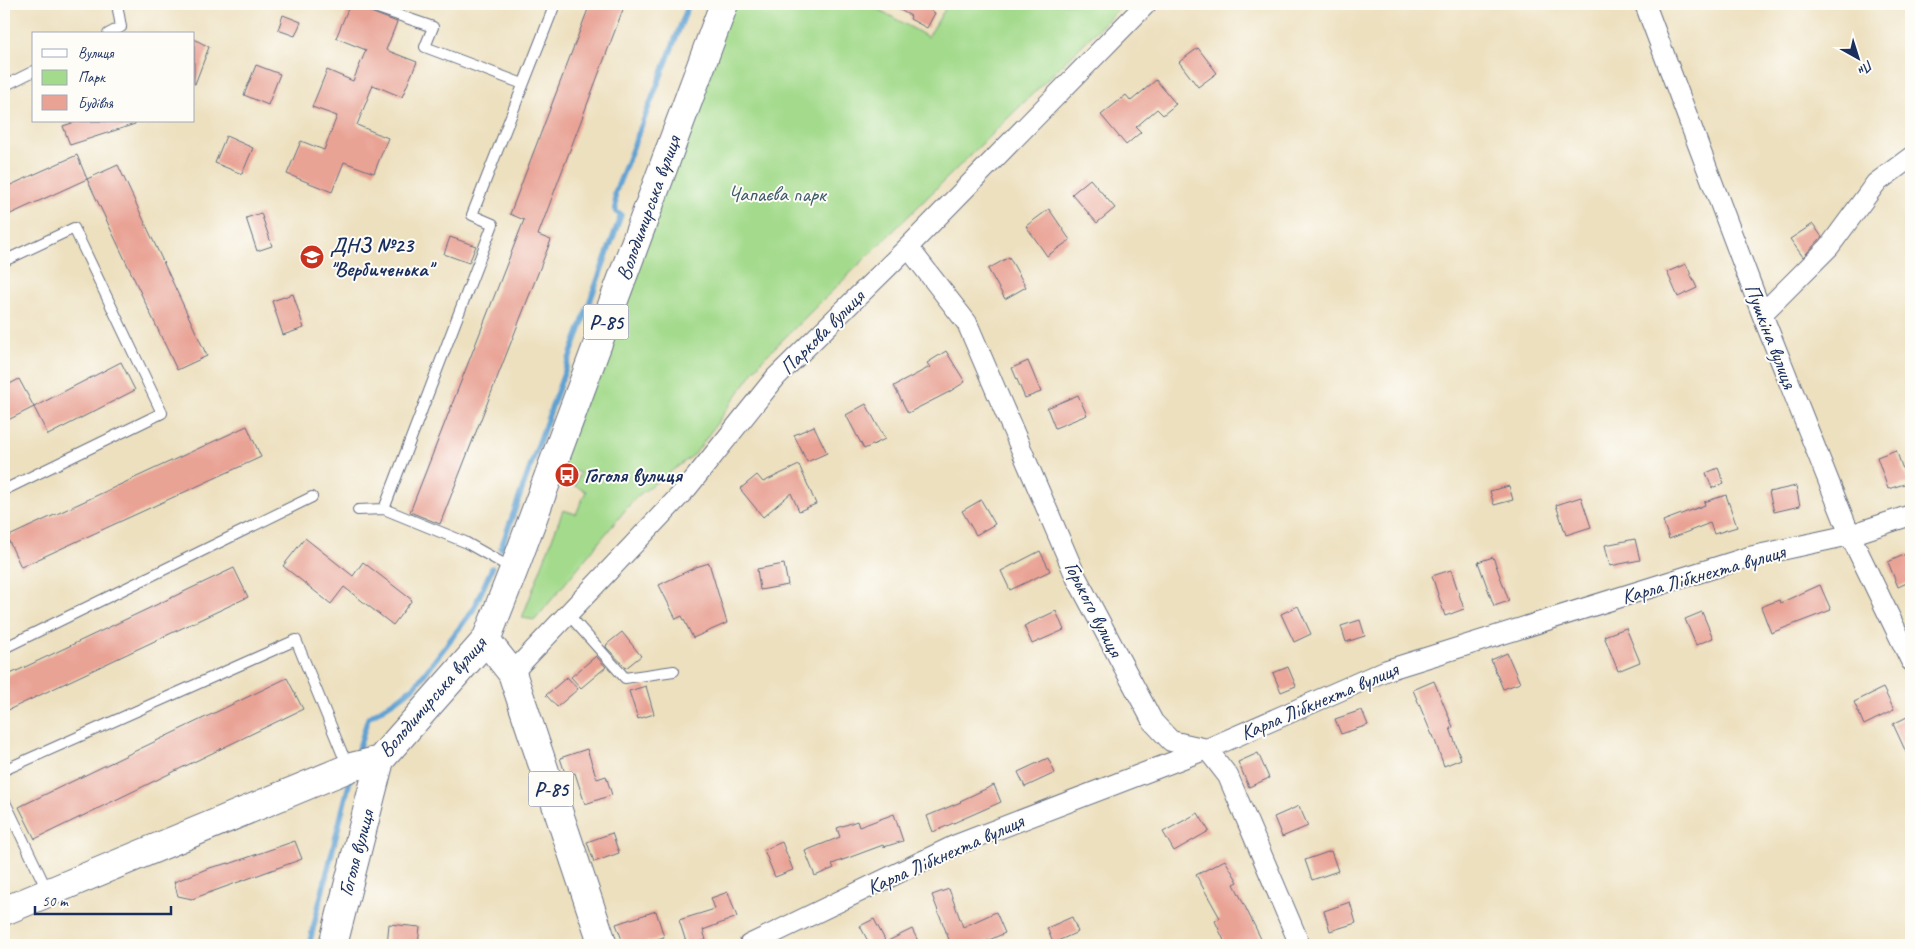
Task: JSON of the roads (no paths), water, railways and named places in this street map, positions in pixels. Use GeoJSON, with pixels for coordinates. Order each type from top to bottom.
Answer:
{"type":"FeatureCollection","features":[{"type":"Feature","properties":{"kind":"main road","name":"Володимирська вулиця"},"geometry":{"type":"LineString","coordinates":[[4,911],[351,767],[380,760],[486,640],[724,4]]}},
{"type":"Feature","properties":{"kind":"main road","name":"Р-85"},"geometry":{"type":"LineString","coordinates":[[486,640],[512,673],[603,945]]}},
{"type":"Feature","properties":{"kind":"main road","name":"Гоголя вулиця"},"geometry":{"type":"LineString","coordinates":[[333,945],[380,760]]}},
{"type":"Feature","properties":{"kind":"street","name":"Паркова вулиця"},"geometry":{"type":"LineString","coordinates":[[512,673],[687,488],[776,377],[1146,4]]}},
{"type":"Feature","properties":{"kind":"street","name":"Пушкіна вулиця"},"geometry":{"type":"LineString","coordinates":[[1645,4],[1762,314],[1850,536],[1911,661]]}},
{"type":"Feature","properties":{"kind":"street"},"geometry":{"type":"LineString","coordinates":[[1762,314],[1829,247],[1876,183],[1911,157]]}},
{"type":"Feature","properties":{"kind":"street","name":"Горького вулиця"},"geometry":{"type":"LineString","coordinates":[[908,246],[967,323],[1076,577],[1153,722],[1171,741],[1207,749]]}},
{"type":"Feature","properties":{"kind":"street","name":"Карла Лібкнехта вулиця"},"geometry":{"type":"LineString","coordinates":[[749,945],[956,845],[1207,749],[1387,670],[1749,557],[1850,536],[1911,515]]}},
{"type":"Feature","properties":{"kind":"street"},"geometry":{"type":"LineString","coordinates":[[1207,749],[1228,776],[1300,945]]}},
{"type":"Feature","properties":{"kind":"lane"},"geometry":{"type":"LineString","coordinates":[[112,32],[121,27],[117,4]]}},
{"type":"Feature","properties":{"kind":"lane"},"geometry":{"type":"LineString","coordinates":[[366,4],[433,27],[425,47],[523,84]]}},
{"type":"Feature","properties":{"kind":"lane"},"geometry":{"type":"LineString","coordinates":[[384,509],[493,224],[472,215],[555,4]]}},
{"type":"Feature","properties":{"kind":"lane"},"geometry":{"type":"LineString","coordinates":[[4,86],[32,72]]}},
{"type":"Feature","properties":{"kind":"lane"},"geometry":{"type":"LineString","coordinates":[[4,261],[74,228],[162,413],[4,490]]}},
{"type":"Feature","properties":{"kind":"lane"},"geometry":{"type":"LineString","coordinates":[[4,648],[312,497]]}},
{"type":"Feature","properties":{"kind":"lane"},"geometry":{"type":"LineString","coordinates":[[358,510],[384,509],[465,542],[514,569]]}},
{"type":"Feature","properties":{"kind":"lane"},"geometry":{"type":"LineString","coordinates":[[568,614],[625,678],[674,671]]}},
{"type":"Feature","properties":{"kind":"lane"},"geometry":{"type":"LineString","coordinates":[[4,770],[296,640],[342,753],[351,767]]}},
{"type":"Feature","properties":{"kind":"lane"},"geometry":{"type":"LineString","coordinates":[[4,800],[48,893]]}},
{"type":"Feature","properties":{"kind":"waterway"},"geometry":{"type":"LineString","coordinates":[[501,548],[621,215],[616,212],[615,193],[689,4]]}},
{"type":"Feature","properties":{"kind":"waterway"},"geometry":{"type":"LineString","coordinates":[[356,758],[368,718],[416,685],[473,610],[492,568]]}},
{"type":"Feature","properties":{"kind":"waterway"},"geometry":{"type":"LineString","coordinates":[[309,945],[351,776]]}},
{"type":"Feature","properties":{"kind":"place","name":"ДНЗ №23 \"Вербиченька\""},"geometry":{"type":"Point","coordinates":[312,257]}},
{"type":"Feature","properties":{"kind":"place","name":"Гоголя вулиця"},"geometry":{"type":"Point","coordinates":[567,475]}},
{"type":"Feature","properties":{"kind":"park label","name":"Чапаєва парк"},"geometry":{"type":"Point","coordinates":[777,194]}}]}
